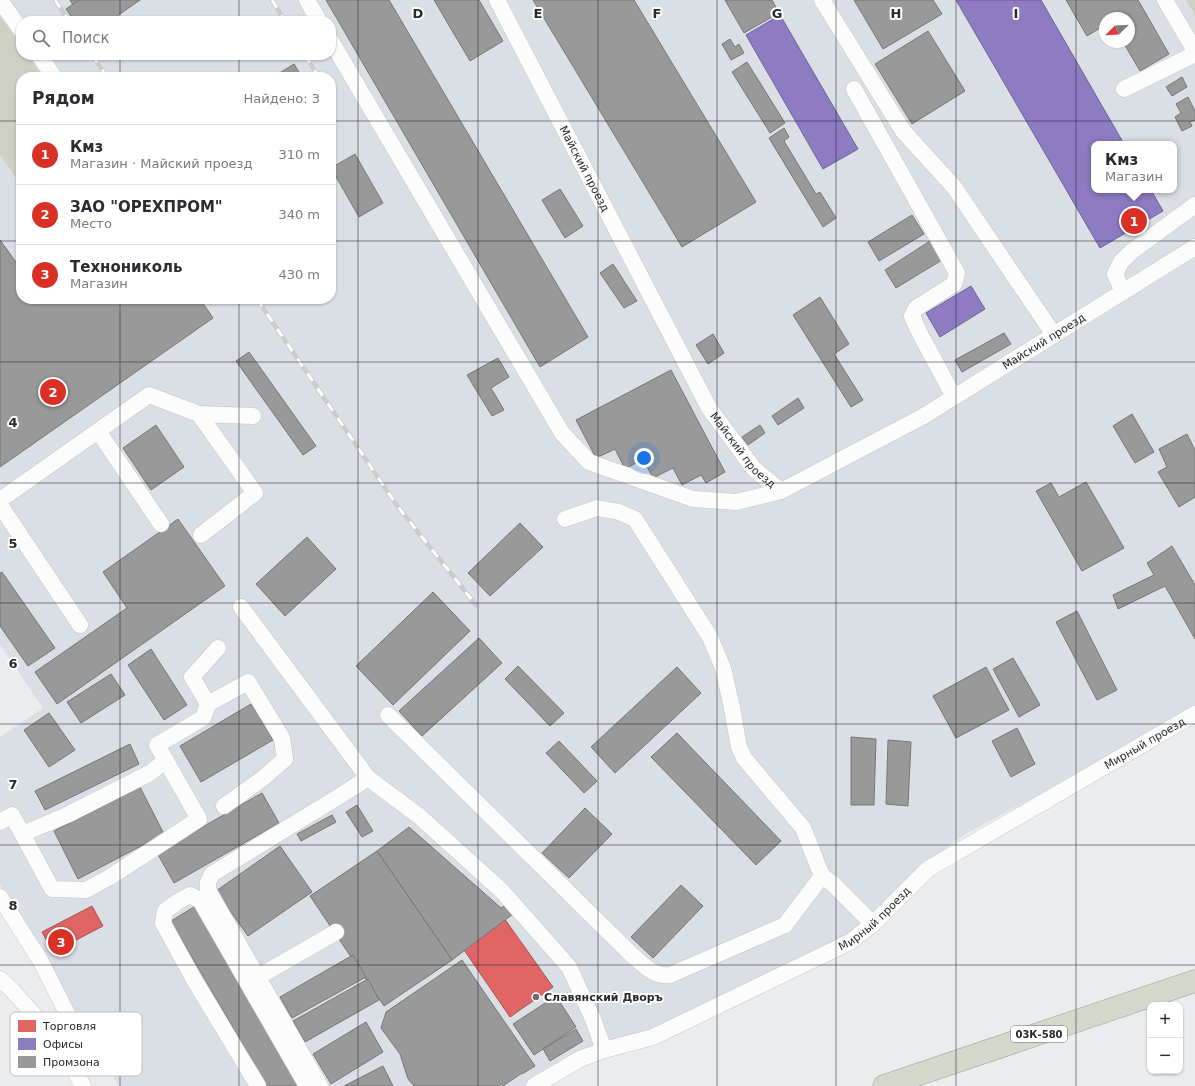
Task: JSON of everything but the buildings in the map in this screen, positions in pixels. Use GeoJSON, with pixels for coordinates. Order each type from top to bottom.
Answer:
{"type":"FeatureCollection","features":[{"type":"Feature","properties":{"kind":"highway","name":"03К-580"},"geometry":{"type":"LineString","coordinates":[[884,1086],[1195,981]]}},
{"type":"Feature","properties":{"kind":"highway","name":"03К-580"},"geometry":{"type":"LineString","coordinates":[[1159,1002],[1195,990]]}},
{"type":"Feature","properties":{"kind":"highway","name":"03К-580"},"geometry":{"type":"LineString","coordinates":[[912,1086],[1147,1006]]}},
{"type":"Feature","properties":{"kind":"street"},"geometry":{"type":"LineString","coordinates":[[0,0],[16,23]]}},
{"type":"Feature","properties":{"kind":"street"},"geometry":{"type":"LineString","coordinates":[[307,0],[316,16]]}},
{"type":"Feature","properties":{"kind":"street","name":"Майский проезд"},"geometry":{"type":"LineString","coordinates":[[497,0],[709,408],[754,469],[782,492],[922,417],[1195,247]]}},
{"type":"Feature","properties":{"kind":"street"},"geometry":{"type":"LineString","coordinates":[[822,0],[903,131],[954,187],[1054,335]]}},
{"type":"Feature","properties":{"kind":"street"},"geometry":{"type":"LineString","coordinates":[[1124,89],[1195,52],[1165,0]]}},
{"type":"Feature","properties":{"kind":"street"},"geometry":{"type":"LineString","coordinates":[[336,49],[562,433],[589,462],[693,499],[736,502],[782,492]]}},
{"type":"Feature","properties":{"kind":"street"},"geometry":{"type":"LineString","coordinates":[[42,60],[51,72]]}},
{"type":"Feature","properties":{"kind":"street"},"geometry":{"type":"LineString","coordinates":[[854,89],[957,273],[954,284],[916,308],[912,316],[954,397]]}},
{"type":"Feature","properties":{"kind":"street"},"geometry":{"type":"LineString","coordinates":[[1123,292],[1115,274],[1121,262],[1131,252],[1195,205]]}},
{"type":"Feature","properties":{"kind":"street"},"geometry":{"type":"LineString","coordinates":[[0,500],[149,395],[200,414],[253,416]]}},
{"type":"Feature","properties":{"kind":"street"},"geometry":{"type":"LineString","coordinates":[[200,414],[255,493],[201,535]]}},
{"type":"Feature","properties":{"kind":"street"},"geometry":{"type":"LineString","coordinates":[[98,431],[161,524]]}},
{"type":"Feature","properties":{"kind":"street"},"geometry":{"type":"LineString","coordinates":[[0,505],[80,625]]}},
{"type":"Feature","properties":{"kind":"street"},"geometry":{"type":"LineString","coordinates":[[565,519],[597,508],[619,512],[635,519],[710,638],[724,668],[739,747],[744,758],[803,828],[822,876],[833,884],[873,924]]}},
{"type":"Feature","properties":{"kind":"street"},"geometry":{"type":"LineString","coordinates":[[241,606],[368,778],[419,816],[502,891],[569,967],[593,1019],[604,1050]]}},
{"type":"Feature","properties":{"kind":"street"},"geometry":{"type":"LineString","coordinates":[[208,704],[192,677],[218,648]]}},
{"type":"Feature","properties":{"kind":"street"},"geometry":{"type":"LineString","coordinates":[[0,822],[12,815],[52,889],[86,890],[110,877],[199,819],[157,745],[203,718],[208,704],[248,682],[282,738],[285,759],[262,779],[224,806]]}},
{"type":"Feature","properties":{"kind":"street","name":"Мирный проезд"},"geometry":{"type":"LineString","coordinates":[[534,1086],[580,1059],[604,1050],[653,1036],[673,1028],[850,942],[873,924],[928,870],[1195,714]]}},
{"type":"Feature","properties":{"kind":"street"},"geometry":{"type":"LineString","coordinates":[[388,715],[633,956],[658,975],[670,975],[785,925],[822,876]]}},
{"type":"Feature","properties":{"kind":"street"},"geometry":{"type":"LineString","coordinates":[[22,834],[67,815],[150,773],[166,760]]}},
{"type":"Feature","properties":{"kind":"street"},"geometry":{"type":"LineString","coordinates":[[320,1086],[208,890],[208,882],[212,874],[368,778]]}},
{"type":"Feature","properties":{"kind":"street"},"geometry":{"type":"LineString","coordinates":[[258,1086],[193,978],[163,923],[165,911],[190,895],[200,900],[306,1086]]}},
{"type":"Feature","properties":{"kind":"street"},"geometry":{"type":"LineString","coordinates":[[0,897],[40,960],[66,1012]]}},
{"type":"Feature","properties":{"kind":"street"},"geometry":{"type":"LineString","coordinates":[[258,977],[336,932]]}},
{"type":"Feature","properties":{"kind":"street"},"geometry":{"type":"LineString","coordinates":[[0,979],[32,1012]]}},
{"type":"Feature","properties":{"kind":"street"},"geometry":{"type":"LineString","coordinates":[[77,1076],[83,1086]]}},
{"type":"Feature","properties":{"kind":"shaded area"},"geometry":{"type":"Polygon","coordinates":[[[0,0],[1195,0],[1195,709],[964,835],[925,863],[850,933],[666,1028],[587,1052],[526,1086],[119,1086],[113,1076],[142,1076],[142,1012],[76,1012],[0,885],[0,737],[43,708],[0,645],[0,0]]]}},
{"type":"Feature","properties":{"kind":"shaded area"},"geometry":{"type":"Polygon","coordinates":[[[1186,0],[1195,0],[1195,15],[1186,0]]]}},
{"type":"Feature","properties":{"kind":"shaded area"},"geometry":{"type":"Polygon","coordinates":[[[0,16],[16,38],[16,60],[31,60],[40,72],[16,72],[16,178],[0,155],[0,16]]]}},
{"type":"Feature","properties":{"kind":"railway"},"geometry":{"type":"LineString","coordinates":[[55,0],[66,16]]}},
{"type":"Feature","properties":{"kind":"railway"},"geometry":{"type":"LineString","coordinates":[[272,0],[282,16]]}},
{"type":"Feature","properties":{"kind":"railway"},"geometry":{"type":"LineString","coordinates":[[95,60],[104,72]]}},
{"type":"Feature","properties":{"kind":"railway"},"geometry":{"type":"LineString","coordinates":[[308,60],[316,72]]}},
{"type":"Feature","properties":{"kind":"railway"},"geometry":{"type":"LineString","coordinates":[[260,304],[398,507],[476,605]]}},
{"type":"Feature","properties":{"kind":"place","name":"Кмз"},"geometry":{"type":"Point","coordinates":[1134,221]}},
{"type":"Feature","properties":{"kind":"place","name":"ЗАО \"ОРЕХПРОМ\""},"geometry":{"type":"Point","coordinates":[53,392]}},
{"type":"Feature","properties":{"kind":"place","name":"Технониколь"},"geometry":{"type":"Point","coordinates":[61,942]}},
{"type":"Feature","properties":{"kind":"place","name":"Cлавянский Дворъ"},"geometry":{"type":"Point","coordinates":[536,997]}}]}
